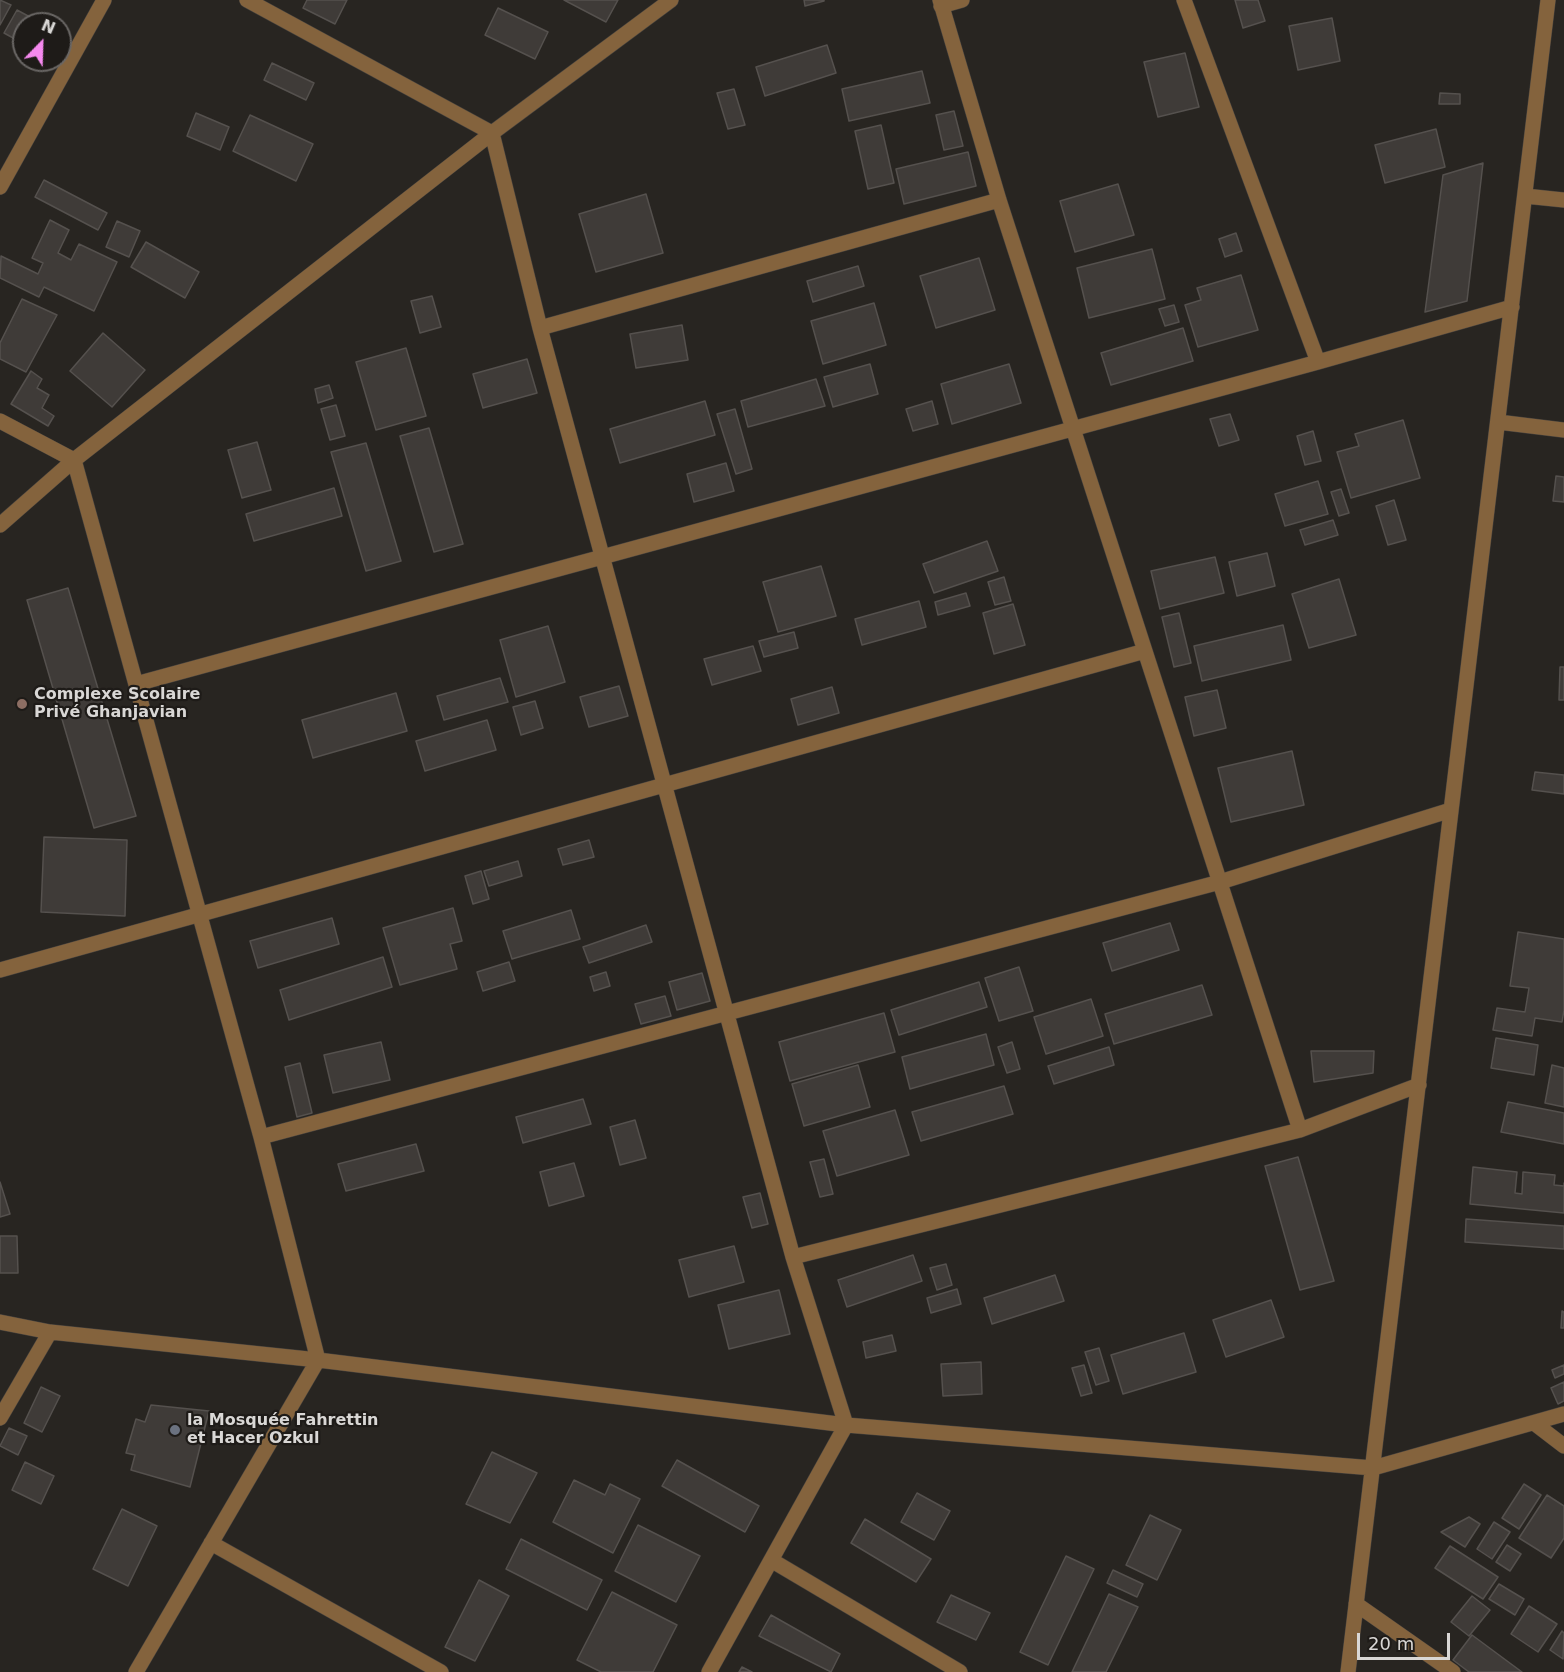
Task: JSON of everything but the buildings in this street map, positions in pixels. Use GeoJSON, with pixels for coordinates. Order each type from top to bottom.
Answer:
{"type":"FeatureCollection","features":[{"type":"Feature","properties":{"kind":"street"},"geometry":{"type":"LineString","coordinates":[[0,188],[104,0]]}},
{"type":"Feature","properties":{"kind":"street"},"geometry":{"type":"LineString","coordinates":[[247,0],[492,133],[540,328],[726,1013],[793,1257],[846,1425],[709,1672]]}},
{"type":"Feature","properties":{"kind":"street"},"geometry":{"type":"LineString","coordinates":[[0,525],[74,460],[492,133],[671,0]]}},
{"type":"Feature","properties":{"kind":"street"},"geometry":{"type":"LineString","coordinates":[[962,0],[941,3],[999,200],[1300,1130]]}},
{"type":"Feature","properties":{"kind":"street"},"geometry":{"type":"LineString","coordinates":[[1184,0],[1318,362]]}},
{"type":"Feature","properties":{"kind":"street"},"geometry":{"type":"LineString","coordinates":[[1348,1672],[1548,0]]}},
{"type":"Feature","properties":{"kind":"street"},"geometry":{"type":"LineString","coordinates":[[1525,196],[1564,200]]}},
{"type":"Feature","properties":{"kind":"street"},"geometry":{"type":"LineString","coordinates":[[540,328],[999,200]]}},
{"type":"Feature","properties":{"kind":"street"},"geometry":{"type":"LineString","coordinates":[[136,684],[1512,307]]}},
{"type":"Feature","properties":{"kind":"street"},"geometry":{"type":"LineString","coordinates":[[0,420],[74,460],[261,1137],[318,1360],[136,1672]]}},
{"type":"Feature","properties":{"kind":"street"},"geometry":{"type":"LineString","coordinates":[[1498,422],[1564,430]]}},
{"type":"Feature","properties":{"kind":"street"},"geometry":{"type":"LineString","coordinates":[[0,970],[1145,651]]}},
{"type":"Feature","properties":{"kind":"street"},"geometry":{"type":"LineString","coordinates":[[261,1137],[1220,882],[1451,810]]}},
{"type":"Feature","properties":{"kind":"street"},"geometry":{"type":"LineString","coordinates":[[793,1257],[1300,1130],[1419,1085]]}},
{"type":"Feature","properties":{"kind":"street"},"geometry":{"type":"LineString","coordinates":[[0,1322],[50,1332],[318,1360],[846,1425],[1373,1468],[1564,1414]]}},
{"type":"Feature","properties":{"kind":"street"},"geometry":{"type":"LineString","coordinates":[[0,1418],[50,1332]]}},
{"type":"Feature","properties":{"kind":"street"},"geometry":{"type":"LineString","coordinates":[[1534,1423],[1564,1446]]}},
{"type":"Feature","properties":{"kind":"street"},"geometry":{"type":"LineString","coordinates":[[211,1543],[441,1672]]}},
{"type":"Feature","properties":{"kind":"street"},"geometry":{"type":"LineString","coordinates":[[771,1560],[960,1672]]}},
{"type":"Feature","properties":{"kind":"street"},"geometry":{"type":"LineString","coordinates":[[1356,1604],[1453,1672]]}},
{"type":"Feature","properties":{"kind":"place","name":"Complexe Scolaire Privé Ghanjavian"},"geometry":{"type":"Point","coordinates":[22,704]}},
{"type":"Feature","properties":{"kind":"place","name":"la Mosquée Fahrettin et Hacer Ozkul"},"geometry":{"type":"Point","coordinates":[175,1430]}}]}
